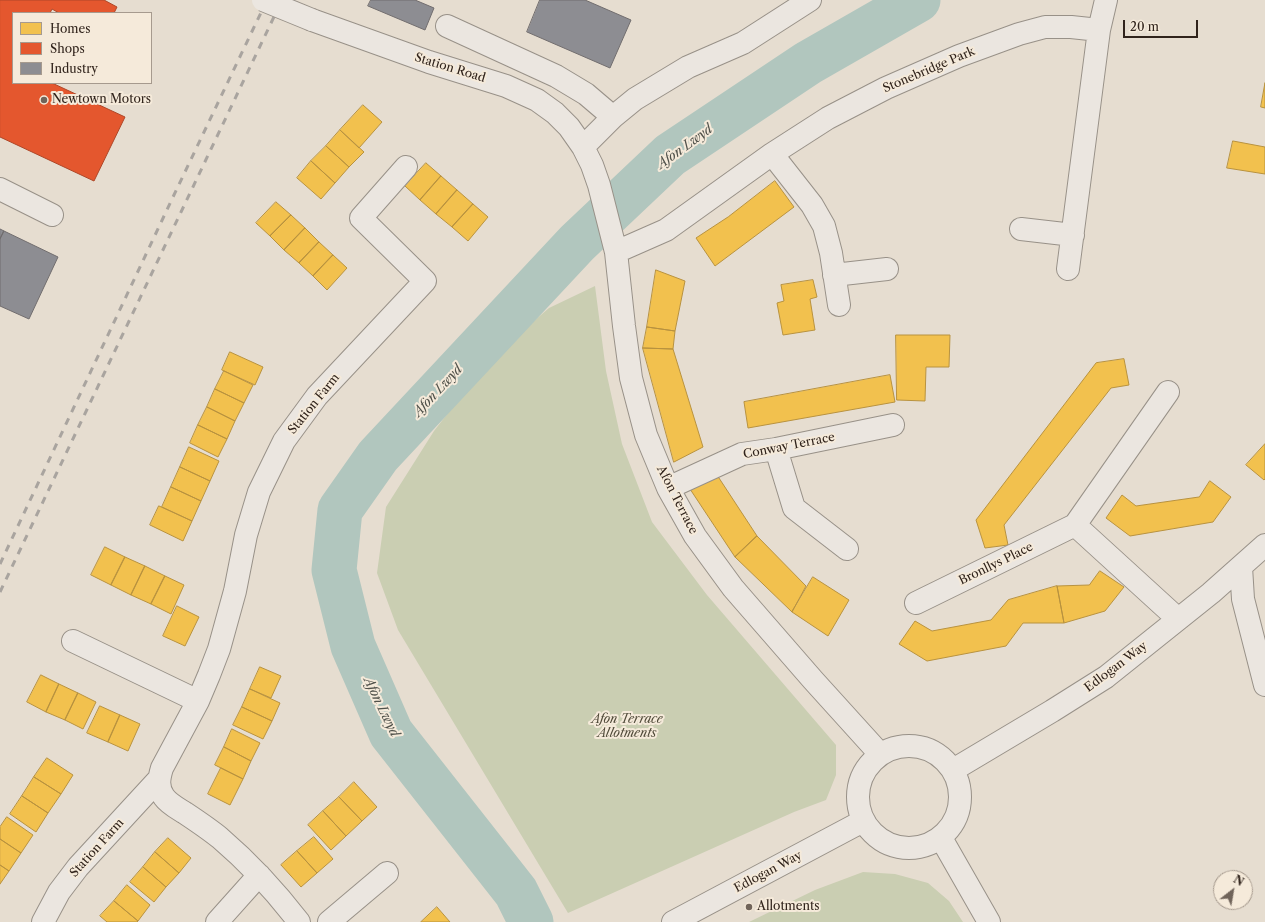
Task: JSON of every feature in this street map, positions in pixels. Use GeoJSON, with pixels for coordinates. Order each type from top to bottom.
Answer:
{"type":"FeatureCollection","features":[{"type":"Feature","properties":{"kind":"street","name":"Station Road"},"geometry":{"type":"LineString","coordinates":[[263,0],[312,20],[429,62],[506,86],[537,100],[555,113],[569,127],[583,147],[592,165],[599,185]]}},
{"type":"Feature","properties":{"kind":"street"},"geometry":{"type":"LineString","coordinates":[[583,147],[613,117],[635,99],[688,67],[743,43],[810,0]]}},
{"type":"Feature","properties":{"kind":"street"},"geometry":{"type":"LineString","coordinates":[[1068,269],[1099,30],[1106,0]]}},
{"type":"Feature","properties":{"kind":"street"},"geometry":{"type":"LineString","coordinates":[[447,26],[556,76],[586,94],[613,117]]}},
{"type":"Feature","properties":{"kind":"street","name":"Stonebridge Park"},"geometry":{"type":"LineString","coordinates":[[614,243],[666,230],[772,154],[828,118],[886,88],[959,56],[1019,34],[1045,27],[1071,27],[1099,30]]}},
{"type":"Feature","properties":{"kind":"street"},"geometry":{"type":"LineString","coordinates":[[772,154],[812,205],[824,226],[831,253],[839,305]]}},
{"type":"Feature","properties":{"kind":"street","name":"Station Farm"},"geometry":{"type":"LineString","coordinates":[[42,922],[59,892],[78,867],[159,779],[162,768],[198,701],[219,649],[235,591],[246,535],[259,492],[284,441],[318,396],[425,280],[361,218],[406,167]]}},
{"type":"Feature","properties":{"kind":"street","name":"Afon Terrace"},"geometry":{"type":"LineString","coordinates":[[599,185],[614,243],[631,378],[646,435],[668,488],[695,536],[733,588],[880,754]]}},
{"type":"Feature","properties":{"kind":"street"},"geometry":{"type":"LineString","coordinates":[[0,189],[52,216]]}},
{"type":"Feature","properties":{"kind":"street"},"geometry":{"type":"LineString","coordinates":[[1021,229],[1073,235]]}},
{"type":"Feature","properties":{"kind":"street"},"geometry":{"type":"LineString","coordinates":[[834,275],[887,269]]}},
{"type":"Feature","properties":{"kind":"street","name":"Bronllys Place"},"geometry":{"type":"LineString","coordinates":[[916,603],[1075,524],[1168,392]]}},
{"type":"Feature","properties":{"kind":"street","name":"Conway Terrace"},"geometry":{"type":"LineString","coordinates":[[668,488],[742,454],[776,449],[893,425]]}},
{"type":"Feature","properties":{"kind":"street"},"geometry":{"type":"LineString","coordinates":[[776,449],[794,508],[847,549]]}},
{"type":"Feature","properties":{"kind":"street"},"geometry":{"type":"LineString","coordinates":[[1075,524],[1178,619]]}},
{"type":"Feature","properties":{"kind":"street","name":"Edlogan Way"},"geometry":{"type":"LineString","coordinates":[[953,770],[1106,677],[1211,593],[1265,545]]}},
{"type":"Feature","properties":{"kind":"street"},"geometry":{"type":"LineString","coordinates":[[1241,566],[1243,599],[1265,685]]}},
{"type":"Feature","properties":{"kind":"street"},"geometry":{"type":"LineString","coordinates":[[73,641],[198,701]]}},
{"type":"Feature","properties":{"kind":"street"},"geometry":{"type":"LineString","coordinates":[[899,746],[920,747],[939,755],[953,770],[960,787],[960,806],[954,824],[941,838],[921,847],[898,848],[878,838],[863,821],[858,803],[859,784],[867,767],[880,754],[899,746]]}},
{"type":"Feature","properties":{"kind":"street"},"geometry":{"type":"LineString","coordinates":[[159,779],[159,788],[163,796],[171,805],[220,838],[259,875],[286,904],[299,922]]}},
{"type":"Feature","properties":{"kind":"street","name":"Edlogan Way"},"geometry":{"type":"LineString","coordinates":[[673,922],[863,821]]}},
{"type":"Feature","properties":{"kind":"street"},"geometry":{"type":"LineString","coordinates":[[941,838],[989,922]]}},
{"type":"Feature","properties":{"kind":"street"},"geometry":{"type":"LineString","coordinates":[[328,922],[386,873]]}},
{"type":"Feature","properties":{"kind":"street"},"geometry":{"type":"LineString","coordinates":[[217,922],[259,875]]}},
{"type":"Feature","properties":{"kind":"green space","name":"Afon Terrace Allotments"},"geometry":{"type":"Polygon","coordinates":[[[595,286],[606,371],[622,444],[652,522],[707,595],[836,745],[836,775],[826,800],[794,812],[568,913],[398,630],[377,573],[386,507],[434,431],[490,359],[549,308],[595,286]]]}},
{"type":"Feature","properties":{"kind":"green space"},"geometry":{"type":"Polygon","coordinates":[[[863,872],[895,874],[928,883],[949,901],[963,922],[749,922],[815,890],[863,872]]]}},
{"type":"Feature","properties":{"kind":"building: Homes"},"geometry":{"type":"Polygon","coordinates":[[[1265,83],[1265,108],[1261,107],[1265,83]]]}},
{"type":"Feature","properties":{"kind":"building: Homes"},"geometry":{"type":"Polygon","coordinates":[[[363,105],[382,122],[359,148],[340,130],[363,105]]]}},
{"type":"Feature","properties":{"kind":"building: Homes"},"geometry":{"type":"Polygon","coordinates":[[[340,130],[364,152],[349,167],[326,146],[340,130]]]}},
{"type":"Feature","properties":{"kind":"building: Homes"},"geometry":{"type":"Polygon","coordinates":[[[1233,141],[1265,147],[1265,174],[1227,168],[1233,141]]]}},
{"type":"Feature","properties":{"kind":"building: Homes"},"geometry":{"type":"Polygon","coordinates":[[[326,146],[349,167],[335,183],[311,161],[326,146]]]}},
{"type":"Feature","properties":{"kind":"building: Homes"},"geometry":{"type":"Polygon","coordinates":[[[311,161],[335,183],[321,199],[297,178],[311,161]]]}},
{"type":"Feature","properties":{"kind":"building: Homes"},"geometry":{"type":"Polygon","coordinates":[[[426,163],[441,176],[420,200],[405,186],[426,163]]]}},
{"type":"Feature","properties":{"kind":"building: Homes"},"geometry":{"type":"Polygon","coordinates":[[[441,176],[457,190],[436,214],[420,200],[441,176]]]}},
{"type":"Feature","properties":{"kind":"building: Homes"},"geometry":{"type":"Polygon","coordinates":[[[775,181],[794,207],[715,266],[696,238],[728,217],[775,181]]]}},
{"type":"Feature","properties":{"kind":"building: Homes"},"geometry":{"type":"Polygon","coordinates":[[[457,190],[473,204],[452,227],[436,214],[457,190]]]}},
{"type":"Feature","properties":{"kind":"building: Homes"},"geometry":{"type":"Polygon","coordinates":[[[276,202],[291,215],[270,236],[256,223],[276,202]]]}},
{"type":"Feature","properties":{"kind":"building: Homes"},"geometry":{"type":"Polygon","coordinates":[[[473,204],[488,217],[468,241],[452,227],[473,204]]]}},
{"type":"Feature","properties":{"kind":"building: Homes"},"geometry":{"type":"Polygon","coordinates":[[[291,215],[305,228],[284,250],[270,236],[291,215]]]}},
{"type":"Feature","properties":{"kind":"building: Homes"},"geometry":{"type":"Polygon","coordinates":[[[305,228],[319,242],[299,263],[284,250],[305,228]]]}},
{"type":"Feature","properties":{"kind":"building: Homes"},"geometry":{"type":"Polygon","coordinates":[[[319,242],[333,255],[313,276],[299,263],[319,242]]]}},
{"type":"Feature","properties":{"kind":"building: Homes"},"geometry":{"type":"Polygon","coordinates":[[[333,255],[347,268],[327,290],[313,276],[333,255]]]}},
{"type":"Feature","properties":{"kind":"building: Homes"},"geometry":{"type":"Polygon","coordinates":[[[656,270],[685,281],[675,331],[647,327],[656,270]]]}},
{"type":"Feature","properties":{"kind":"building: Homes"},"geometry":{"type":"Polygon","coordinates":[[[813,280],[817,297],[810,299],[815,330],[783,335],[777,303],[784,301],[781,285],[813,280]]]}},
{"type":"Feature","properties":{"kind":"building: Homes"},"geometry":{"type":"Polygon","coordinates":[[[647,327],[675,331],[673,349],[643,348],[647,327]]]}},
{"type":"Feature","properties":{"kind":"building: Homes"},"geometry":{"type":"Polygon","coordinates":[[[896,335],[950,335],[949,367],[926,367],[925,401],[897,400],[896,335]]]}},
{"type":"Feature","properties":{"kind":"building: Homes"},"geometry":{"type":"Polygon","coordinates":[[[643,348],[673,349],[703,447],[674,462],[643,348]]]}},
{"type":"Feature","properties":{"kind":"building: Homes"},"geometry":{"type":"Polygon","coordinates":[[[230,352],[263,367],[255,385],[222,370],[230,352]]]}},
{"type":"Feature","properties":{"kind":"building: Homes"},"geometry":{"type":"Polygon","coordinates":[[[1124,359],[1129,385],[1111,388],[1004,525],[1008,545],[985,548],[976,520],[1096,363],[1124,359]]]}},
{"type":"Feature","properties":{"kind":"building: Homes"},"geometry":{"type":"Polygon","coordinates":[[[224,371],[253,385],[244,403],[215,389],[224,371]]]}},
{"type":"Feature","properties":{"kind":"building: Homes"},"geometry":{"type":"Polygon","coordinates":[[[890,375],[895,402],[748,428],[744,402],[890,375]]]}},
{"type":"Feature","properties":{"kind":"building: Homes"},"geometry":{"type":"Polygon","coordinates":[[[215,389],[244,403],[235,421],[207,407],[215,389]]]}},
{"type":"Feature","properties":{"kind":"building: Homes"},"geometry":{"type":"Polygon","coordinates":[[[207,407],[235,421],[227,439],[198,425],[207,407]]]}},
{"type":"Feature","properties":{"kind":"building: Homes"},"geometry":{"type":"Polygon","coordinates":[[[198,425],[227,439],[218,457],[190,443],[198,425]]]}},
{"type":"Feature","properties":{"kind":"building: Homes"},"geometry":{"type":"Polygon","coordinates":[[[1265,444],[1265,479],[1264,480],[1246,465],[1265,444]]]}},
{"type":"Feature","properties":{"kind":"building: Homes"},"geometry":{"type":"Polygon","coordinates":[[[189,447],[219,461],[210,481],[180,467],[189,447]]]}},
{"type":"Feature","properties":{"kind":"building: Homes"},"geometry":{"type":"Polygon","coordinates":[[[180,467],[210,481],[201,501],[171,487],[180,467]]]}},
{"type":"Feature","properties":{"kind":"building: Homes"},"geometry":{"type":"Polygon","coordinates":[[[717,475],[757,536],[735,557],[690,489],[717,475]]]}},
{"type":"Feature","properties":{"kind":"building: Homes"},"geometry":{"type":"Polygon","coordinates":[[[1210,481],[1231,497],[1213,522],[1130,536],[1106,518],[1122,495],[1136,506],[1199,497],[1210,481]]]}},
{"type":"Feature","properties":{"kind":"building: Homes"},"geometry":{"type":"Polygon","coordinates":[[[171,487],[201,501],[192,521],[162,507],[171,487]]]}},
{"type":"Feature","properties":{"kind":"building: Homes"},"geometry":{"type":"Polygon","coordinates":[[[159,506],[192,521],[183,541],[150,525],[159,506]]]}},
{"type":"Feature","properties":{"kind":"building: Homes"},"geometry":{"type":"Polygon","coordinates":[[[757,536],[806,586],[792,612],[735,557],[757,536]]]}},
{"type":"Feature","properties":{"kind":"building: Homes"},"geometry":{"type":"Polygon","coordinates":[[[105,547],[125,557],[111,585],[91,575],[105,547]]]}},
{"type":"Feature","properties":{"kind":"building: Homes"},"geometry":{"type":"Polygon","coordinates":[[[125,557],[145,566],[131,595],[111,585],[125,557]]]}},
{"type":"Feature","properties":{"kind":"building: Homes"},"geometry":{"type":"Polygon","coordinates":[[[145,566],[165,576],[151,604],[131,595],[145,566]]]}},
{"type":"Feature","properties":{"kind":"building: Homes"},"geometry":{"type":"Polygon","coordinates":[[[1100,571],[1124,587],[1105,611],[1064,623],[1057,586],[1089,585],[1100,571]]]}},
{"type":"Feature","properties":{"kind":"building: Homes"},"geometry":{"type":"Polygon","coordinates":[[[165,576],[184,585],[171,614],[151,604],[165,576]]]}},
{"type":"Feature","properties":{"kind":"building: Homes"},"geometry":{"type":"Polygon","coordinates":[[[813,577],[849,600],[828,636],[792,612],[813,577]]]}},
{"type":"Feature","properties":{"kind":"building: Homes"},"geometry":{"type":"Polygon","coordinates":[[[1057,586],[1064,623],[1023,623],[1006,646],[927,661],[899,644],[915,621],[932,631],[991,620],[1008,600],[1057,586]]]}},
{"type":"Feature","properties":{"kind":"building: Homes"},"geometry":{"type":"Polygon","coordinates":[[[177,606],[199,617],[185,646],[163,636],[177,606]]]}},
{"type":"Feature","properties":{"kind":"building: Homes"},"geometry":{"type":"Polygon","coordinates":[[[260,667],[281,676],[271,698],[250,689],[260,667]]]}},
{"type":"Feature","properties":{"kind":"building: Homes"},"geometry":{"type":"Polygon","coordinates":[[[41,675],[59,684],[46,712],[27,702],[41,675]]]}},
{"type":"Feature","properties":{"kind":"building: Homes"},"geometry":{"type":"Polygon","coordinates":[[[59,684],[78,693],[65,720],[46,712],[59,684]]]}},
{"type":"Feature","properties":{"kind":"building: Homes"},"geometry":{"type":"Polygon","coordinates":[[[250,689],[280,703],[272,721],[242,707],[250,689]]]}},
{"type":"Feature","properties":{"kind":"building: Homes"},"geometry":{"type":"Polygon","coordinates":[[[78,693],[96,702],[83,729],[65,720],[78,693]]]}},
{"type":"Feature","properties":{"kind":"building: Homes"},"geometry":{"type":"Polygon","coordinates":[[[100,706],[120,715],[108,742],[87,733],[100,706]]]}},
{"type":"Feature","properties":{"kind":"building: Homes"},"geometry":{"type":"Polygon","coordinates":[[[242,707],[272,721],[263,739],[233,725],[242,707]]]}},
{"type":"Feature","properties":{"kind":"building: Homes"},"geometry":{"type":"Polygon","coordinates":[[[120,715],[140,724],[128,751],[108,742],[120,715]]]}},
{"type":"Feature","properties":{"kind":"building: Homes"},"geometry":{"type":"Polygon","coordinates":[[[232,729],[260,743],[251,761],[224,747],[232,729]]]}},
{"type":"Feature","properties":{"kind":"building: Homes"},"geometry":{"type":"Polygon","coordinates":[[[224,747],[251,761],[243,779],[215,765],[224,747]]]}},
{"type":"Feature","properties":{"kind":"building: Homes"},"geometry":{"type":"Polygon","coordinates":[[[47,758],[73,775],[61,794],[34,777],[47,758]]]}},
{"type":"Feature","properties":{"kind":"building: Homes"},"geometry":{"type":"Polygon","coordinates":[[[221,768],[243,779],[230,805],[208,794],[221,768]]]}},
{"type":"Feature","properties":{"kind":"building: Homes"},"geometry":{"type":"Polygon","coordinates":[[[34,777],[61,794],[48,813],[22,796],[34,777]]]}},
{"type":"Feature","properties":{"kind":"building: Homes"},"geometry":{"type":"Polygon","coordinates":[[[354,782],[377,807],[362,821],[339,797],[354,782]]]}},
{"type":"Feature","properties":{"kind":"building: Homes"},"geometry":{"type":"Polygon","coordinates":[[[22,796],[48,813],[36,832],[10,814],[22,796]]]}},
{"type":"Feature","properties":{"kind":"building: Homes"},"geometry":{"type":"Polygon","coordinates":[[[339,797],[362,821],[346,836],[323,811],[339,797]]]}},
{"type":"Feature","properties":{"kind":"building: Homes"},"geometry":{"type":"Polygon","coordinates":[[[323,811],[346,836],[331,850],[308,825],[323,811]]]}},
{"type":"Feature","properties":{"kind":"building: Homes"},"geometry":{"type":"Polygon","coordinates":[[[7,817],[33,835],[21,853],[0,839],[0,827],[7,817]]]}},
{"type":"Feature","properties":{"kind":"building: Homes"},"geometry":{"type":"Polygon","coordinates":[[[314,837],[333,859],[317,873],[297,851],[314,837]]]}},
{"type":"Feature","properties":{"kind":"building: Homes"},"geometry":{"type":"Polygon","coordinates":[[[168,838],[191,858],[179,873],[155,852],[168,838]]]}},
{"type":"Feature","properties":{"kind":"building: Homes"},"geometry":{"type":"Polygon","coordinates":[[[0,839],[21,853],[9,871],[0,865],[0,839]]]}},
{"type":"Feature","properties":{"kind":"building: Homes"},"geometry":{"type":"Polygon","coordinates":[[[297,851],[317,873],[301,887],[281,865],[297,851]]]}},
{"type":"Feature","properties":{"kind":"building: Homes"},"geometry":{"type":"Polygon","coordinates":[[[155,852],[179,873],[166,887],[143,867],[155,852]]]}},
{"type":"Feature","properties":{"kind":"building: Homes"},"geometry":{"type":"Polygon","coordinates":[[[0,865],[9,871],[0,884],[0,865]]]}},
{"type":"Feature","properties":{"kind":"building: Homes"},"geometry":{"type":"Polygon","coordinates":[[[143,867],[166,887],[154,902],[130,882],[143,867]]]}},
{"type":"Feature","properties":{"kind":"building: Homes"},"geometry":{"type":"Polygon","coordinates":[[[127,885],[150,905],[138,921],[114,901],[127,885]]]}},
{"type":"Feature","properties":{"kind":"building: Homes"},"geometry":{"type":"Polygon","coordinates":[[[114,901],[138,921],[107,922],[100,916],[114,901]]]}},
{"type":"Feature","properties":{"kind":"building: Homes"},"geometry":{"type":"Polygon","coordinates":[[[437,907],[450,922],[421,922],[437,907]]]}},
{"type":"Feature","properties":{"kind":"building: Shops","name":"Newtown Motors"},"geometry":{"type":"Polygon","coordinates":[[[0,0],[104,0],[117,7],[114,12],[57,12],[52,9],[50,12],[12,12],[12,84],[54,84],[125,117],[94,181],[0,137],[0,0]]]}},
{"type":"Feature","properties":{"kind":"building: Industry"},"geometry":{"type":"Polygon","coordinates":[[[371,0],[415,0],[434,8],[425,30],[368,6],[371,0]]]}},
{"type":"Feature","properties":{"kind":"building: Industry"},"geometry":{"type":"Polygon","coordinates":[[[540,0],[585,0],[631,20],[610,68],[527,32],[540,0]]]}},
{"type":"Feature","properties":{"kind":"building: Industry"},"geometry":{"type":"Polygon","coordinates":[[[0,229],[4,231],[0,239],[0,229]]]}},
{"type":"Feature","properties":{"kind":"building: Industry"},"geometry":{"type":"Polygon","coordinates":[[[4,231],[58,257],[29,319],[0,306],[0,239],[4,231]]]}},
{"type":"Feature","properties":{"kind":"waterway","name":"Afon Lwyd"},"geometry":{"type":"LineString","coordinates":[[531,922],[516,892],[391,733],[353,646],[334,570],[340,510],[378,456],[577,243],[670,155],[808,63],[918,0]]}},
{"type":"Feature","properties":{"kind":"railway"},"geometry":{"type":"LineString","coordinates":[[0,564],[267,0]]}},
{"type":"Feature","properties":{"kind":"railway"},"geometry":{"type":"LineString","coordinates":[[0,592],[282,0]]}},
{"type":"Feature","properties":{"kind":"place","name":"Newtown Motors"},"geometry":{"type":"Point","coordinates":[44,100]}},
{"type":"Feature","properties":{"kind":"place","name":"Allotments"},"geometry":{"type":"Point","coordinates":[749,907]}}]}
